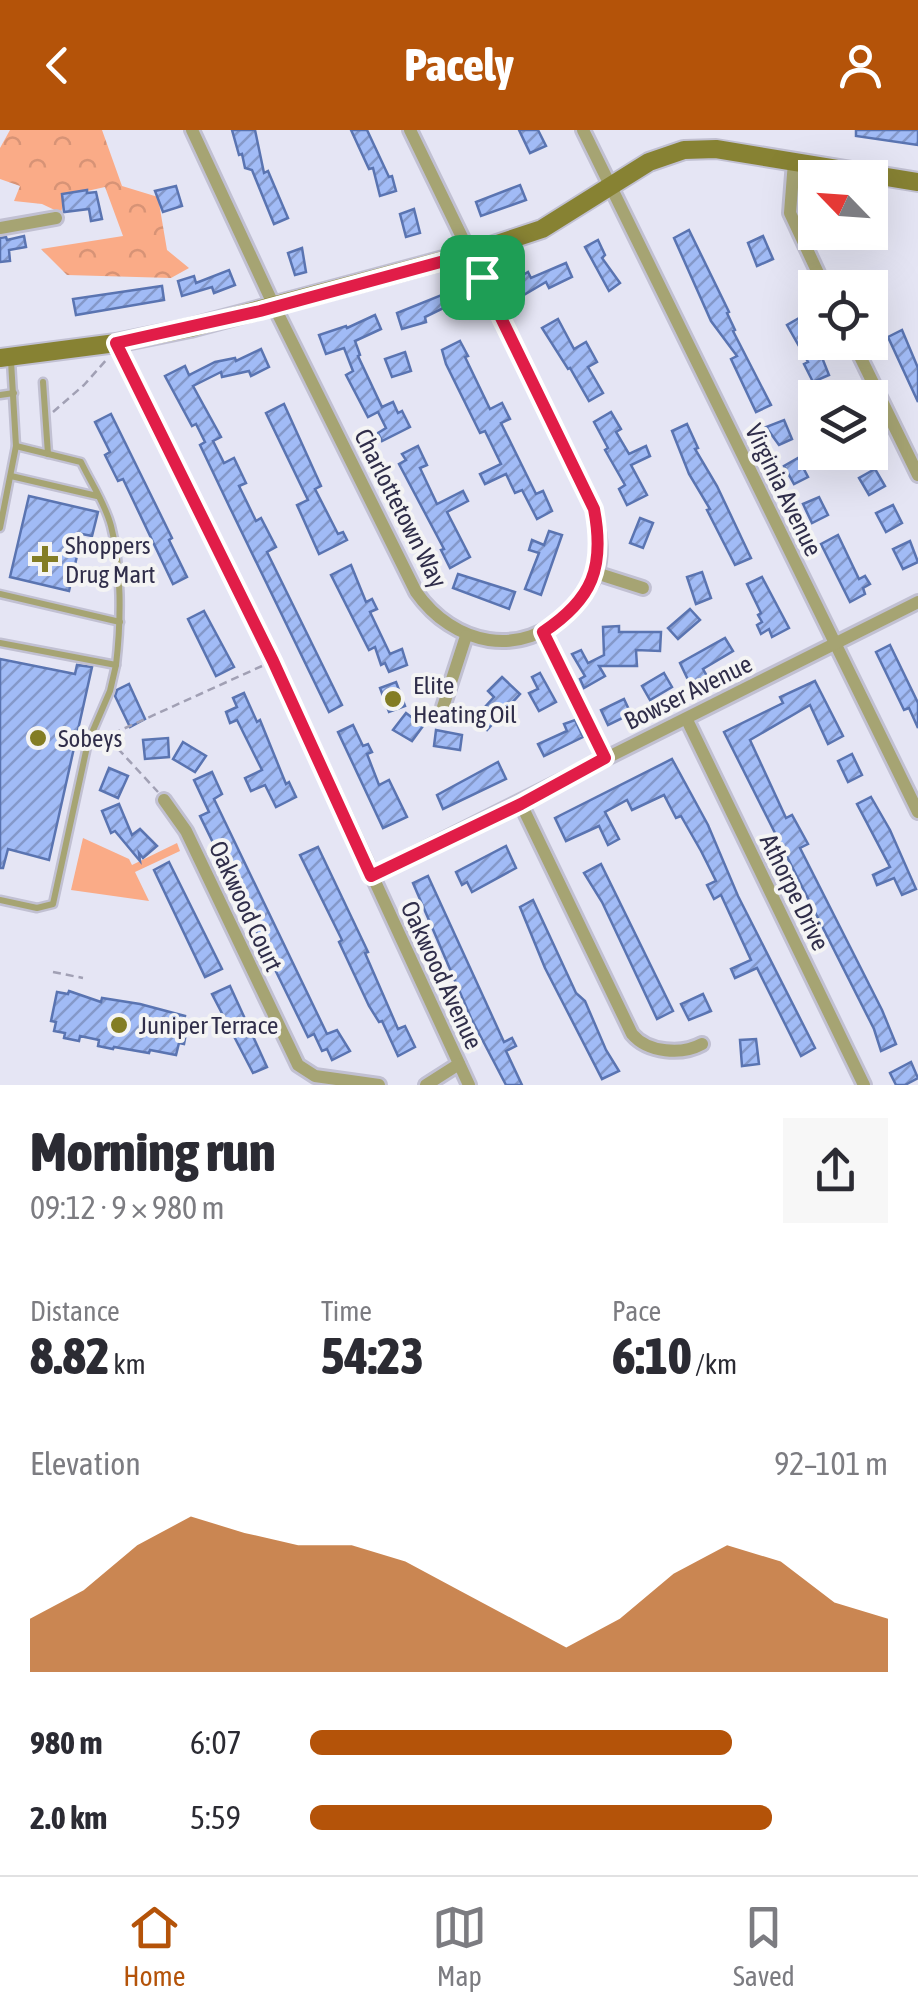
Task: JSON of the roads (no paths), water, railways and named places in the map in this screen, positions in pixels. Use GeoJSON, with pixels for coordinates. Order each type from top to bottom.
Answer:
{"type":"FeatureCollection","features":[{"type":"Feature","properties":{"kind":"street","name":"Charlottetown Way"},"geometry":{"type":"LineString","coordinates":[[192,130],[416,592],[438,619],[466,636]]}},
{"type":"Feature","properties":{"kind":"street"},"geometry":{"type":"LineString","coordinates":[[410,130],[594,509],[600,546],[596,573],[566,613],[543,632],[496,642],[466,636],[442,707]]}},
{"type":"Feature","properties":{"kind":"street","name":"Virginia Avenue"},"geometry":{"type":"LineString","coordinates":[[583,130],[918,812]]}},
{"type":"Feature","properties":{"kind":"street"},"geometry":{"type":"LineString","coordinates":[[6,357],[190,328],[470,254],[542,229],[649,162],[684,150],[716,149],[918,182]]}},
{"type":"Feature","properties":{"kind":"street"},"geometry":{"type":"LineString","coordinates":[[794,162],[790,213],[817,270]]}},
{"type":"Feature","properties":{"kind":"street"},"geometry":{"type":"LineString","coordinates":[[0,228],[56,218]]}},
{"type":"Feature","properties":{"kind":"street","name":"Oakwood Avenue"},"geometry":{"type":"LineString","coordinates":[[112,343],[273,661],[469,1085]]}},
{"type":"Feature","properties":{"kind":"street"},"geometry":{"type":"LineString","coordinates":[[861,360],[918,475]]}},
{"type":"Feature","properties":{"kind":"street"},"geometry":{"type":"LineString","coordinates":[[596,573],[643,588]]}},
{"type":"Feature","properties":{"kind":"street","name":"Bowser Avenue"},"geometry":{"type":"LineString","coordinates":[[371,876],[918,602]]}},
{"type":"Feature","properties":{"kind":"street","name":"Athorpe Drive"},"geometry":{"type":"LineString","coordinates":[[686,720],[864,1085]]}},
{"type":"Feature","properties":{"kind":"street","name":"Oakwood Court"},"geometry":{"type":"LineString","coordinates":[[164,800],[186,831],[298,1065],[315,1076],[379,1085]]}},
{"type":"Feature","properties":{"kind":"street"},"geometry":{"type":"LineString","coordinates":[[521,804],[632,1034],[638,1041],[657,1048],[690,1051],[702,1044]]}},
{"type":"Feature","properties":{"kind":"street"},"geometry":{"type":"LineString","coordinates":[[426,1085],[459,1064]]}},
{"type":"Feature","properties":{"kind":"lane"},"geometry":{"type":"LineString","coordinates":[[0,528],[16,446],[14,394],[6,357]]}},
{"type":"Feature","properties":{"kind":"lane"},"geometry":{"type":"LineString","coordinates":[[43,382],[48,454]]}},
{"type":"Feature","properties":{"kind":"lane"},"geometry":{"type":"LineString","coordinates":[[0,395],[14,394]]}},
{"type":"Feature","properties":{"kind":"lane"},"geometry":{"type":"LineString","coordinates":[[0,900],[37,908],[53,904],[88,742],[110,691],[121,622],[112,530],[81,462],[16,446]]}},
{"type":"Feature","properties":{"kind":"lane"},"geometry":{"type":"LineString","coordinates":[[2,466],[12,465]]}},
{"type":"Feature","properties":{"kind":"lane"},"geometry":{"type":"LineString","coordinates":[[11,476],[98,496]]}},
{"type":"Feature","properties":{"kind":"lane"},"geometry":{"type":"LineString","coordinates":[[0,594],[121,622]]}},
{"type":"Feature","properties":{"kind":"lane"},"geometry":{"type":"LineString","coordinates":[[0,643],[116,665]]}},
{"type":"Feature","properties":{"kind":"place","name":"Shoppers Drug Mart"},"geometry":{"type":"Point","coordinates":[45,559]}},
{"type":"Feature","properties":{"kind":"place","name":"Elite Heating Oil"},"geometry":{"type":"Point","coordinates":[393,699]}},
{"type":"Feature","properties":{"kind":"place","name":"Sobeys"},"geometry":{"type":"Point","coordinates":[38,738]}},
{"type":"Feature","properties":{"kind":"place","name":"Juniper Terrace"},"geometry":{"type":"Point","coordinates":[119,1025]}}]}
